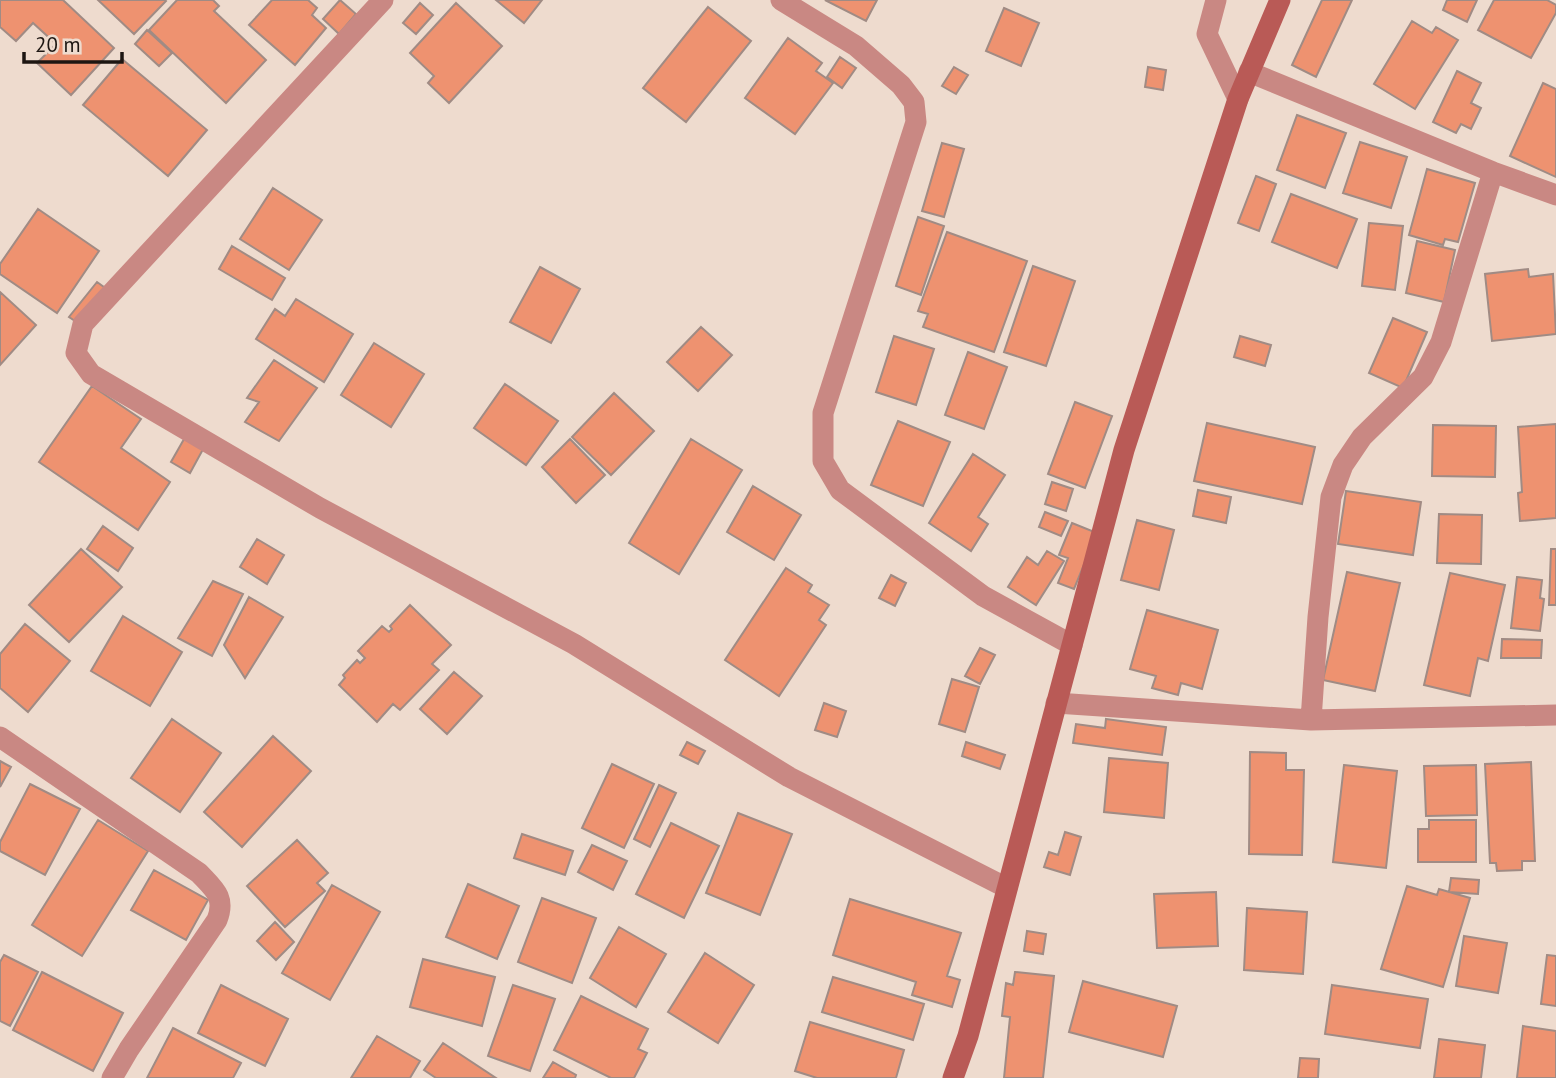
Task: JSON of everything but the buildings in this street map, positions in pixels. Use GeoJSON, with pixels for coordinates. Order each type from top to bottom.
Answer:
{"type":"FeatureCollection","features":[{"type":"Feature","properties":{"kind":"street"},"geometry":{"type":"LineString","coordinates":[[383,0],[83,324],[76,353],[91,373],[320,508],[574,644],[789,778],[1007,888]]}},
{"type":"Feature","properties":{"kind":"street"},"geometry":{"type":"LineString","coordinates":[[781,0],[856,46],[901,85],[914,103],[916,122],[823,413],[823,461],[840,490],[983,596],[1072,645]]}},
{"type":"Feature","properties":{"kind":"street"},"geometry":{"type":"LineString","coordinates":[[1216,0],[1207,34],[1238,99]]}},
{"type":"Feature","properties":{"kind":"street"},"geometry":{"type":"LineString","coordinates":[[954,1078],[968,1036],[1124,450],[1238,99],[1280,0]]}},
{"type":"Feature","properties":{"kind":"street"},"geometry":{"type":"LineString","coordinates":[[1249,72],[1556,195]]}},
{"type":"Feature","properties":{"kind":"street"},"geometry":{"type":"LineString","coordinates":[[1311,720],[1318,617],[1331,497],[1343,465],[1362,438],[1423,377],[1441,342],[1493,172]]}},
{"type":"Feature","properties":{"kind":"street"},"geometry":{"type":"LineString","coordinates":[[1056,703],[1311,720],[1556,715]]}},
{"type":"Feature","properties":{"kind":"street"},"geometry":{"type":"LineString","coordinates":[[0,737],[199,873],[218,893],[222,908],[217,920],[129,1049],[113,1078]]}}]}
